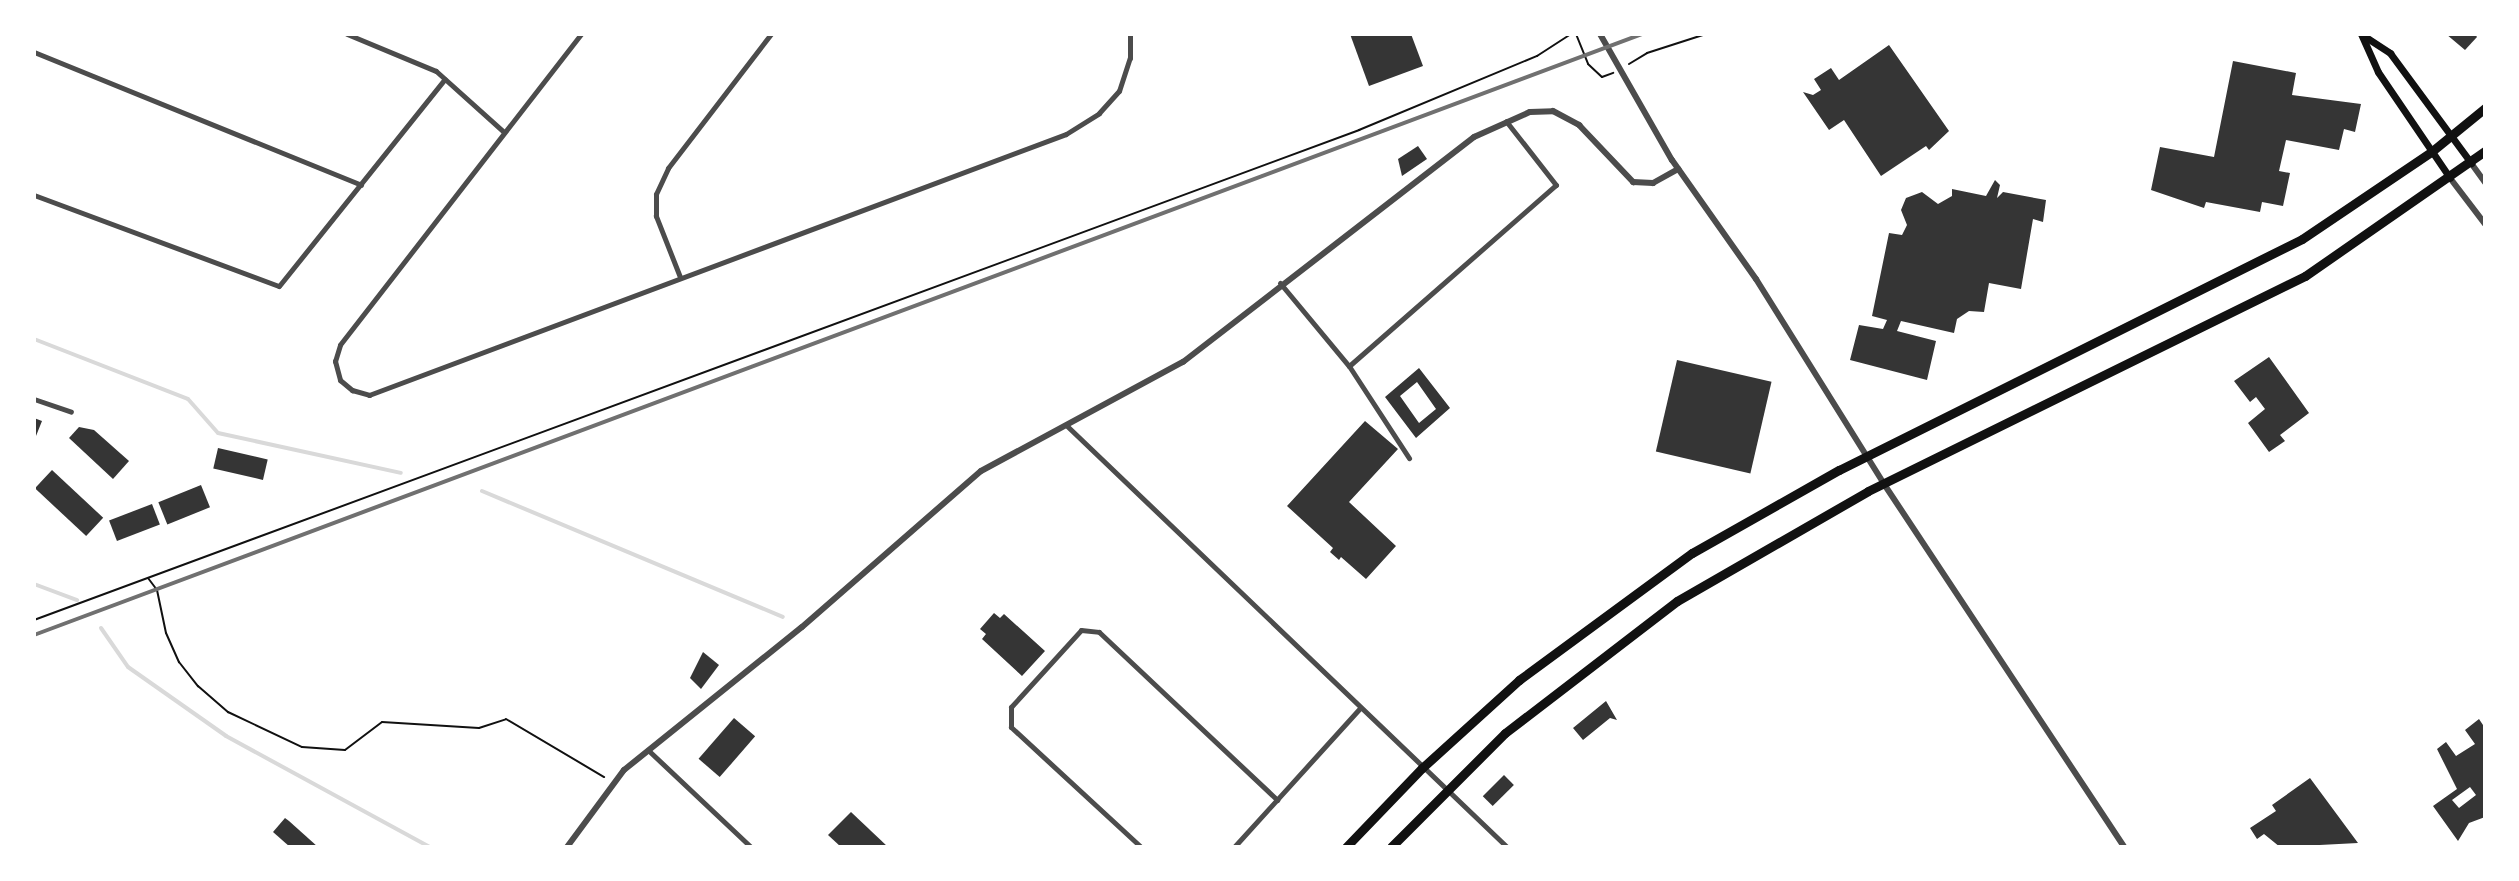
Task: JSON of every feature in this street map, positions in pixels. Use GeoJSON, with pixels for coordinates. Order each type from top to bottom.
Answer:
{"type":"FeatureCollection","features":[{"type":"Feature","properties":{"kind":"highway"},"geometry":{"type":"LineString","coordinates":[[1346,847],[1422,768],[1519,680],[1612,606],[1741,523],[1867,457],[2246,270],[2339,216],[2431,152],[2485,108]]}},
{"type":"Feature","properties":{"kind":"highway"},"geometry":{"type":"LineString","coordinates":[[1391,847],[1447,789],[1528,714],[1624,637],[1757,551],[1884,484],[2305,276],[2485,151]]}},
{"type":"Feature","properties":{"kind":"main road"},"geometry":{"type":"LineString","coordinates":[[2361,34],[2390,53],[2471,163]]}},
{"type":"Feature","properties":{"kind":"main road"},"geometry":{"type":"LineString","coordinates":[[2361,34],[2378,72],[2450,178]]}},
{"type":"Feature","properties":{"kind":"street"},"geometry":{"type":"LineString","coordinates":[[347,34],[418,61],[445,79],[504,132]]}},
{"type":"Feature","properties":{"kind":"street"},"geometry":{"type":"LineString","coordinates":[[581,34],[340,345],[335,361],[340,380],[369,395],[1066,134],[1099,113],[1119,91],[1130,58],[1130,34]]}},
{"type":"Feature","properties":{"kind":"street"},"geometry":{"type":"LineString","coordinates":[[680,277],[656,216],[656,194],[668,168],[771,34]]}},
{"type":"Feature","properties":{"kind":"street"},"geometry":{"type":"LineString","coordinates":[[1600,34],[1678,169],[1756,279],[1884,484],[2124,847]]}},
{"type":"Feature","properties":{"kind":"street"},"geometry":{"type":"LineString","coordinates":[[34,52],[361,185]]}},
{"type":"Feature","properties":{"kind":"street"},"geometry":{"type":"LineString","coordinates":[[34,195],[279,286],[445,79]]}},
{"type":"Feature","properties":{"kind":"street"},"geometry":{"type":"LineString","coordinates":[[567,847],[612,782],[802,627],[981,471],[1183,362],[1280,283],[1391,205],[1474,137],[1537,110],[1560,113],[1639,184],[1653,183],[1678,169]]}},
{"type":"Feature","properties":{"kind":"street"},"geometry":{"type":"LineString","coordinates":[[1349,366],[1556,185],[1554,177],[1506,121]]}},
{"type":"Feature","properties":{"kind":"street"},"geometry":{"type":"LineString","coordinates":[[2471,163],[2485,182]]}},
{"type":"Feature","properties":{"kind":"street"},"geometry":{"type":"LineString","coordinates":[[2450,178],[2485,224]]}},
{"type":"Feature","properties":{"kind":"street"},"geometry":{"type":"LineString","coordinates":[[1280,283],[1349,366],[1409,458]]}},
{"type":"Feature","properties":{"kind":"street"},"geometry":{"type":"LineString","coordinates":[[34,399],[71,412]]}},
{"type":"Feature","properties":{"kind":"street"},"geometry":{"type":"LineString","coordinates":[[1066,425],[1507,847]]}},
{"type":"Feature","properties":{"kind":"street"},"geometry":{"type":"LineString","coordinates":[[1141,847],[1011,727],[1011,707],[1081,630],[1099,632],[1277,800]]}},
{"type":"Feature","properties":{"kind":"street"},"geometry":{"type":"LineString","coordinates":[[1234,847],[1360,708]]}},
{"type":"Feature","properties":{"kind":"street"},"geometry":{"type":"LineString","coordinates":[[648,750],[751,847]]}},
{"type":"Feature","properties":{"kind":"street"},"geometry":{"type":"LineString","coordinates":[[940,847],[949,847]]}},
{"type":"Feature","properties":{"kind":"path"},"geometry":{"type":"LineString","coordinates":[[34,620],[1359,130],[1537,56],[1574,34],[1588,64],[1606,77]]}},
{"type":"Feature","properties":{"kind":"path"},"geometry":{"type":"LineString","coordinates":[[1633,62],[1706,34]]}},
{"type":"Feature","properties":{"kind":"path"},"geometry":{"type":"LineString","coordinates":[[148,578],[157,590],[166,633],[179,662],[198,686],[228,712],[302,747],[345,750],[382,722],[479,728],[506,719],[612,782]]}},
{"type":"Feature","properties":{"kind":"building"},"geometry":{"type":"Polygon","coordinates":[[[1350,34],[1411,34],[1423,66],[1369,86],[1350,34]]]}},
{"type":"Feature","properties":{"kind":"building"},"geometry":{"type":"Polygon","coordinates":[[[2446,34],[2475,34],[2477,37],[2465,50],[2446,34]]]}},
{"type":"Feature","properties":{"kind":"building"},"geometry":{"type":"Polygon","coordinates":[[[1889,45],[1949,131],[1929,150],[1926,146],[1881,176],[1844,120],[1829,130],[1803,92],[1813,95],[1821,90],[1814,79],[1831,68],[1839,80],[1889,45]]]}},
{"type":"Feature","properties":{"kind":"building"},"geometry":{"type":"Polygon","coordinates":[[[2233,61],[2296,73],[2292,95],[2361,104],[2355,132],[2344,129],[2339,150],[2286,140],[2279,171],[2290,173],[2283,206],[2262,202],[2260,212],[2206,202],[2204,208],[2151,190],[2160,147],[2214,157],[2233,61]]]}},
{"type":"Feature","properties":{"kind":"building"},"geometry":{"type":"Polygon","coordinates":[[[1418,146],[1427,159],[1402,176],[1398,159],[1418,146]]]}},
{"type":"Feature","properties":{"kind":"building"},"geometry":{"type":"Polygon","coordinates":[[[1995,180],[2000,185],[1997,198],[2003,192],[2046,200],[2043,222],[2033,219],[2021,289],[1989,283],[1984,312],[1969,311],[1957,319],[1954,333],[1901,321],[1897,331],[1936,341],[1927,380],[1850,360],[1859,325],[1883,329],[1887,320],[1872,316],[1889,233],[1902,235],[1907,225],[1901,210],[1906,198],[1922,192],[1938,204],[1952,196],[1952,189],[1986,196],[1995,180]]]}},
{"type":"Feature","properties":{"kind":"building"},"geometry":{"type":"Polygon","coordinates":[[[2269,357],[2309,413],[2280,435],[2285,441],[2269,452],[2248,423],[2265,409],[2256,397],[2250,402],[2234,381],[2269,357]]]}},
{"type":"Feature","properties":{"kind":"building"},"geometry":{"type":"Polygon","coordinates":[[[1677,360],[1772,382],[1750,473],[1656,452],[1677,360]]]}},
{"type":"Feature","properties":{"kind":"building"},"geometry":{"type":"Polygon","coordinates":[[[1419,368],[1450,408],[1416,438],[1385,397],[1419,368]],[[1417,382],[1400,396],[1419,423],[1436,409],[1417,382]]]}},
{"type":"Feature","properties":{"kind":"building"},"geometry":{"type":"Polygon","coordinates":[[[34,418],[42,421],[34,441],[34,418]]]}},
{"type":"Feature","properties":{"kind":"building"},"geometry":{"type":"Polygon","coordinates":[[[1365,421],[1398,449],[1349,502],[1396,546],[1366,579],[1341,557],[1339,560],[1330,552],[1333,548],[1287,506],[1365,421]]]}},
{"type":"Feature","properties":{"kind":"building"},"geometry":{"type":"Polygon","coordinates":[[[79,427],[94,430],[129,461],[113,479],[69,438],[79,427]]]}},
{"type":"Feature","properties":{"kind":"building"},"geometry":{"type":"Polygon","coordinates":[[[218,448],[268,459],[263,480],[213,468],[218,448]]]}},
{"type":"Feature","properties":{"kind":"building"},"geometry":{"type":"Polygon","coordinates":[[[52,470],[103,518],[86,536],[35,488],[52,470]]]}},
{"type":"Feature","properties":{"kind":"building"},"geometry":{"type":"Polygon","coordinates":[[[201,485],[210,507],[167,524],[158,502],[201,485]]]}},
{"type":"Feature","properties":{"kind":"building"},"geometry":{"type":"Polygon","coordinates":[[[152,504],[160,525],[117,541],[109,520],[152,504]]]}},
{"type":"Feature","properties":{"kind":"building"},"geometry":{"type":"Polygon","coordinates":[[[994,613],[1000,618],[1004,614],[1045,651],[1022,676],[982,639],[986,634],[980,629],[994,613]]]}},
{"type":"Feature","properties":{"kind":"building"},"geometry":{"type":"Polygon","coordinates":[[[703,652],[719,665],[701,689],[690,678],[703,652]]]}},
{"type":"Feature","properties":{"kind":"building"},"geometry":{"type":"Polygon","coordinates":[[[1606,701],[1617,720],[1610,718],[1583,740],[1573,728],[1606,701]]]}},
{"type":"Feature","properties":{"kind":"building"},"geometry":{"type":"Polygon","coordinates":[[[734,718],[755,736],[720,777],[699,759],[734,718]]]}},
{"type":"Feature","properties":{"kind":"building"},"geometry":{"type":"Polygon","coordinates":[[[2479,719],[2485,728],[2485,817],[2469,823],[2458,841],[2433,806],[2457,789],[2437,749],[2446,742],[2456,756],[2475,744],[2465,730],[2479,719]],[[2470,787],[2452,800],[2459,808],[2476,795],[2470,787]]]}},
{"type":"Feature","properties":{"kind":"building"},"geometry":{"type":"Polygon","coordinates":[[[1504,775],[1514,785],[1493,806],[1483,796],[1504,775]]]}},
{"type":"Feature","properties":{"kind":"building"},"geometry":{"type":"Polygon","coordinates":[[[2310,778],[2358,843],[2280,847],[2264,834],[2257,839],[2250,828],[2276,811],[2272,805],[2310,778]]]}},
{"type":"Feature","properties":{"kind":"building"},"geometry":{"type":"Polygon","coordinates":[[[851,812],[888,847],[841,847],[828,835],[851,812]]]}},
{"type":"Feature","properties":{"kind":"building"},"geometry":{"type":"Polygon","coordinates":[[[285,818],[318,847],[290,847],[273,832],[285,818]]]}},
{"type":"Feature","properties":{"kind":"waterway"},"geometry":{"type":"LineString","coordinates":[[34,339],[188,399],[218,433],[401,473]]}},
{"type":"Feature","properties":{"kind":"waterway"},"geometry":{"type":"LineString","coordinates":[[482,491],[783,617]]}},
{"type":"Feature","properties":{"kind":"waterway"},"geometry":{"type":"LineString","coordinates":[[34,584],[77,600]]}},
{"type":"Feature","properties":{"kind":"waterway"},"geometry":{"type":"LineString","coordinates":[[101,628],[128,667],[226,736],[430,847]]}},
{"type":"Feature","properties":{"kind":"railway"},"geometry":{"type":"LineString","coordinates":[[34,635],[1642,34]]}}]}
